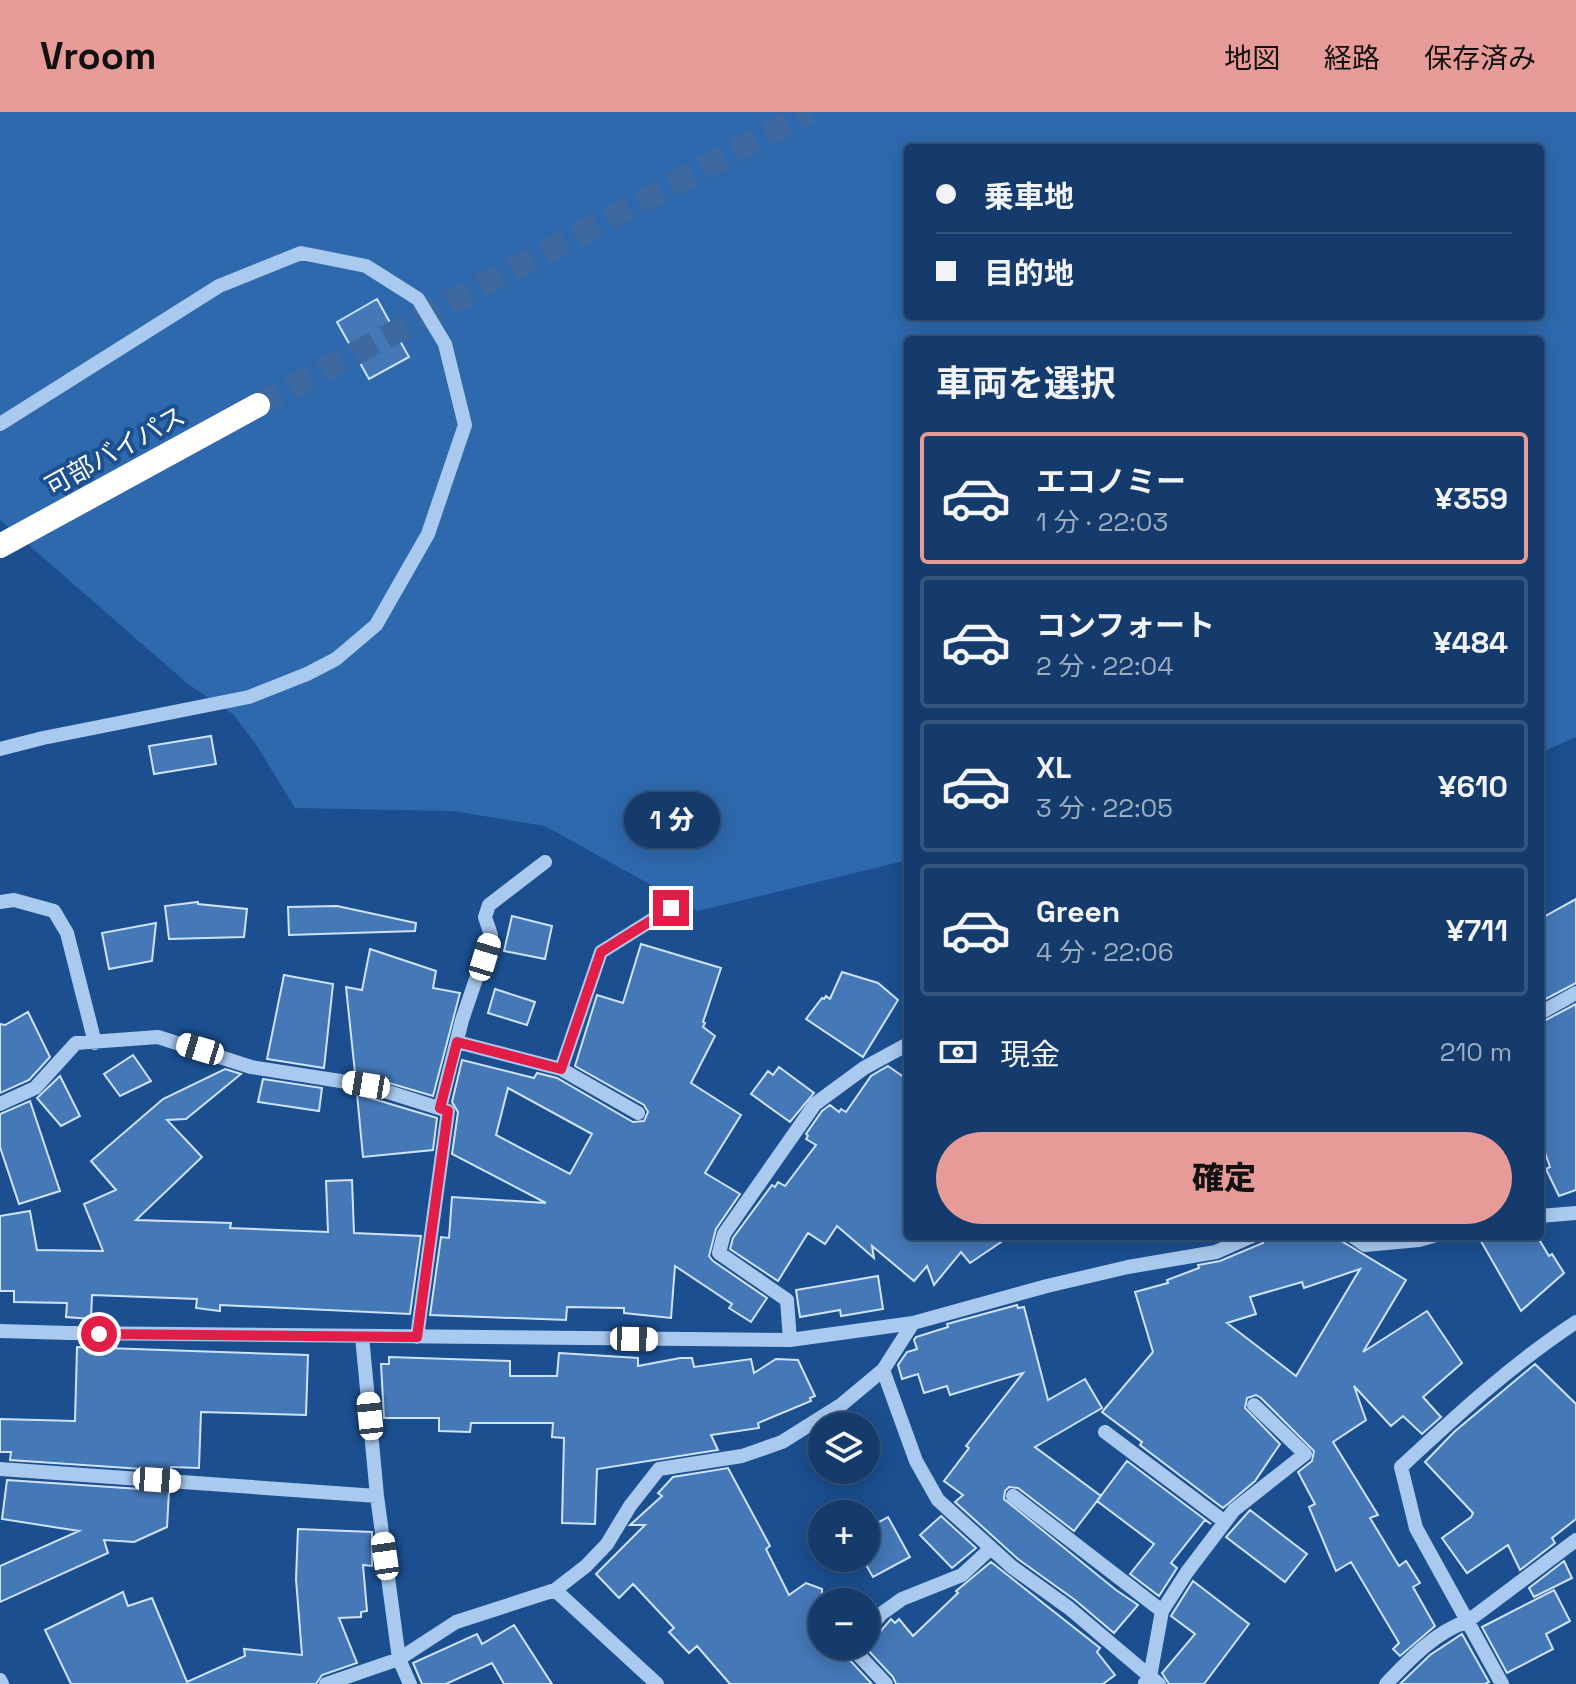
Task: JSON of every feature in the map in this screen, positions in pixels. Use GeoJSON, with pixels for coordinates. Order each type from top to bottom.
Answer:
{"type":"FeatureCollection","features":[{"type":"Feature","properties":{"kind":"highway","name":"可部バイパス"},"geometry":{"type":"LineString","coordinates":[[0,546],[258,405]]}},
{"type":"Feature","properties":{"kind":"street"},"geometry":{"type":"LineString","coordinates":[[0,424],[219,286],[301,253],[366,266],[418,299],[445,344],[465,425],[428,534],[376,625],[336,659],[249,697],[0,749]]}},
{"type":"Feature","properties":{"kind":"street"},"geometry":{"type":"LineString","coordinates":[[440,1108],[491,935],[485,917],[489,905],[545,862]]}},
{"type":"Feature","properties":{"kind":"street"},"geometry":{"type":"LineString","coordinates":[[0,902],[14,900],[54,911],[67,933],[95,1043]]}},
{"type":"Feature","properties":{"kind":"street"},"geometry":{"type":"LineString","coordinates":[[561,1069],[601,952],[671,908]]}},
{"type":"Feature","properties":{"kind":"street"},"geometry":{"type":"LineString","coordinates":[[1544,1011],[1576,993]]}},
{"type":"Feature","properties":{"kind":"street"},"geometry":{"type":"LineString","coordinates":[[0,1104],[35,1088],[76,1043],[158,1037],[251,1067],[366,1085],[448,1111],[417,1337]]}},
{"type":"Feature","properties":{"kind":"street"},"geometry":{"type":"LineString","coordinates":[[457,1042],[561,1069],[638,1113]]}},
{"type":"Feature","properties":{"kind":"street"},"geometry":{"type":"LineString","coordinates":[[790,1340],[787,1300],[719,1253],[724,1234],[815,1104],[864,1068],[904,1046]]}},
{"type":"Feature","properties":{"kind":"street"},"geometry":{"type":"LineString","coordinates":[[1544,1216],[1576,1213]]}},
{"type":"Feature","properties":{"kind":"street"},"geometry":{"type":"LineString","coordinates":[[0,1331],[790,1340],[913,1323],[1114,1270],[1216,1252],[1243,1240]]}},
{"type":"Feature","properties":{"kind":"street"},"geometry":{"type":"LineString","coordinates":[[1358,1240],[1365,1245],[1419,1240]]}},
{"type":"Feature","properties":{"kind":"street"},"geometry":{"type":"LineString","coordinates":[[1502,1684],[1416,1528],[1401,1467],[1470,1403],[1540,1346],[1576,1322]]}},
{"type":"Feature","properties":{"kind":"street"},"geometry":{"type":"LineString","coordinates":[[326,1684],[399,1659],[456,1622],[555,1590],[586,1566],[607,1544],[630,1506],[659,1469],[742,1456],[782,1442],[841,1405],[883,1370],[913,1323]]}},
{"type":"Feature","properties":{"kind":"street"},"geometry":{"type":"LineString","coordinates":[[362,1336],[377,1496],[399,1659],[410,1684]]}},
{"type":"Feature","properties":{"kind":"street"},"geometry":{"type":"LineString","coordinates":[[883,1370],[910,1447],[938,1500],[1012,1567],[1069,1608],[1151,1682]]}},
{"type":"Feature","properties":{"kind":"street"},"geometry":{"type":"LineString","coordinates":[[1151,1682],[1162,1611],[1187,1572],[1234,1510],[1305,1454],[1254,1405]]}},
{"type":"Feature","properties":{"kind":"street"},"geometry":{"type":"LineString","coordinates":[[1105,1432],[1225,1522]]}},
{"type":"Feature","properties":{"kind":"street"},"geometry":{"type":"LineString","coordinates":[[0,1469],[377,1496]]}},
{"type":"Feature","properties":{"kind":"street"},"geometry":{"type":"LineString","coordinates":[[1013,1496],[1162,1611]]}},
{"type":"Feature","properties":{"kind":"street"},"geometry":{"type":"LineString","coordinates":[[1386,1684],[1447,1628],[1468,1621],[1576,1540]]}},
{"type":"Feature","properties":{"kind":"street"},"geometry":{"type":"LineString","coordinates":[[880,1615],[902,1599],[962,1575],[991,1548]]}},
{"type":"Feature","properties":{"kind":"street"},"geometry":{"type":"LineString","coordinates":[[555,1590],[657,1684]]}},
{"type":"Feature","properties":{"kind":"street"},"geometry":{"type":"LineString","coordinates":[[863,1660],[886,1684]]}},
{"type":"Feature","properties":{"kind":"shaded area"},"geometry":{"type":"Polygon","coordinates":[[[0,112],[1576,112],[1576,737],[1544,751],[1544,336],[904,336],[904,861],[698,911],[545,826],[452,811],[295,808],[234,715],[188,684],[0,520],[0,112]]]}},
{"type":"Feature","properties":{"kind":"building"},"geometry":{"type":"Polygon","coordinates":[[[377,299],[409,357],[369,379],[337,322],[377,299]]]}},
{"type":"Feature","properties":{"kind":"building"},"geometry":{"type":"Polygon","coordinates":[[[211,736],[216,764],[154,774],[149,746],[211,736]]]}},
{"type":"Feature","properties":{"kind":"building"},"geometry":{"type":"Polygon","coordinates":[[[1576,899],[1576,983],[1544,1000],[1544,917],[1576,899]]]}},
{"type":"Feature","properties":{"kind":"building"},"geometry":{"type":"Polygon","coordinates":[[[198,902],[247,909],[244,937],[169,939],[165,906],[198,902]]]}},
{"type":"Feature","properties":{"kind":"building"},"geometry":{"type":"Polygon","coordinates":[[[337,906],[416,923],[415,931],[289,935],[288,907],[337,906]]]}},
{"type":"Feature","properties":{"kind":"building"},"geometry":{"type":"Polygon","coordinates":[[[512,916],[552,926],[545,959],[504,951],[512,916]]]}},
{"type":"Feature","properties":{"kind":"building"},"geometry":{"type":"Polygon","coordinates":[[[156,923],[152,961],[109,969],[102,933],[156,923]]]}},
{"type":"Feature","properties":{"kind":"building"},"geometry":{"type":"Polygon","coordinates":[[[641,944],[721,968],[703,1022],[703,1027],[715,1036],[691,1083],[741,1115],[705,1173],[740,1194],[716,1229],[709,1256],[767,1298],[751,1322],[729,1308],[732,1304],[675,1266],[671,1318],[624,1313],[624,1308],[567,1307],[566,1320],[430,1315],[441,1237],[449,1238],[452,1197],[546,1203],[452,1154],[458,1112],[452,1102],[462,1060],[534,1078],[537,1073],[557,1078],[633,1122],[644,1121],[648,1112],[644,1105],[575,1066],[597,995],[623,1003],[641,944]],[[508,1088],[496,1135],[570,1174],[592,1134],[508,1088]]]}},
{"type":"Feature","properties":{"kind":"building"},"geometry":{"type":"Polygon","coordinates":[[[370,949],[436,971],[433,988],[460,993],[433,1096],[355,1073],[346,987],[362,990],[370,949]]]}},
{"type":"Feature","properties":{"kind":"building"},"geometry":{"type":"Polygon","coordinates":[[[842,972],[878,983],[898,1000],[863,1057],[806,1019],[822,998],[826,996],[830,999],[842,972]]]}},
{"type":"Feature","properties":{"kind":"building"},"geometry":{"type":"Polygon","coordinates":[[[284,975],[333,984],[324,1068],[267,1059],[284,975]]]}},
{"type":"Feature","properties":{"kind":"building"},"geometry":{"type":"Polygon","coordinates":[[[495,989],[535,1002],[527,1025],[488,1013],[495,989]]]}},
{"type":"Feature","properties":{"kind":"building"},"geometry":{"type":"Polygon","coordinates":[[[1576,1004],[1576,1190],[1559,1196],[1546,1169],[1550,1167],[1544,1150],[1544,1021],[1576,1004]]]}},
{"type":"Feature","properties":{"kind":"building"},"geometry":{"type":"Polygon","coordinates":[[[28,1012],[50,1057],[29,1080],[0,1093],[0,1024],[5,1025],[28,1012]]]}},
{"type":"Feature","properties":{"kind":"building"},"geometry":{"type":"Polygon","coordinates":[[[133,1055],[151,1081],[120,1096],[104,1074],[133,1055]]]}},
{"type":"Feature","properties":{"kind":"building"},"geometry":{"type":"Polygon","coordinates":[[[888,1066],[904,1077],[904,1240],[1004,1240],[970,1263],[961,1252],[934,1285],[927,1266],[914,1281],[872,1246],[874,1258],[837,1226],[825,1244],[808,1233],[778,1281],[730,1249],[733,1238],[772,1185],[775,1187],[778,1182],[785,1186],[816,1145],[806,1139],[806,1134],[822,1111],[830,1105],[839,1112],[841,1109],[846,1112],[871,1076],[888,1066]]]}},
{"type":"Feature","properties":{"kind":"building"},"geometry":{"type":"Polygon","coordinates":[[[779,1067],[814,1093],[790,1122],[751,1094],[768,1071],[773,1075],[779,1067]]]}},
{"type":"Feature","properties":{"kind":"building"},"geometry":{"type":"Polygon","coordinates":[[[225,1069],[241,1074],[186,1119],[167,1120],[202,1157],[136,1220],[231,1223],[230,1228],[328,1232],[326,1181],[352,1180],[354,1233],[421,1236],[410,1314],[220,1305],[220,1311],[196,1308],[197,1299],[92,1295],[91,1319],[66,1317],[67,1303],[14,1302],[14,1291],[0,1291],[0,1216],[30,1211],[37,1250],[103,1251],[84,1204],[116,1190],[91,1161],[163,1099],[225,1069]]]}},
{"type":"Feature","properties":{"kind":"building"},"geometry":{"type":"Polygon","coordinates":[[[60,1076],[80,1116],[61,1126],[37,1098],[60,1076]]]}},
{"type":"Feature","properties":{"kind":"building"},"geometry":{"type":"Polygon","coordinates":[[[263,1079],[322,1088],[319,1111],[258,1102],[263,1079]]]}},
{"type":"Feature","properties":{"kind":"building"},"geometry":{"type":"Polygon","coordinates":[[[357,1094],[437,1118],[433,1150],[363,1157],[357,1094]]]}},
{"type":"Feature","properties":{"kind":"building"},"geometry":{"type":"Polygon","coordinates":[[[30,1101],[60,1191],[19,1204],[0,1147],[0,1114],[30,1101]]]}},
{"type":"Feature","properties":{"kind":"building"},"geometry":{"type":"Polygon","coordinates":[[[1263,1240],[1340,1240],[1406,1280],[1363,1352],[1427,1311],[1462,1363],[1423,1397],[1441,1417],[1422,1434],[1403,1416],[1391,1426],[1354,1386],[1366,1420],[1333,1442],[1378,1515],[1370,1518],[1399,1566],[1406,1561],[1420,1583],[1413,1587],[1435,1626],[1400,1656],[1393,1649],[1399,1643],[1351,1562],[1336,1571],[1309,1507],[1315,1504],[1298,1472],[1312,1461],[1314,1451],[1261,1398],[1256,1395],[1247,1398],[1245,1408],[1280,1444],[1255,1481],[1223,1508],[1102,1412],[1153,1352],[1135,1292],[1168,1283],[1167,1280],[1199,1268],[1198,1265],[1220,1261],[1263,1243],[1263,1240]],[[1360,1269],[1304,1288],[1302,1282],[1250,1297],[1256,1314],[1227,1323],[1296,1376],[1360,1269]]]}},
{"type":"Feature","properties":{"kind":"building"},"geometry":{"type":"Polygon","coordinates":[[[1480,1240],[1539,1240],[1564,1273],[1521,1311],[1480,1240]]]}},
{"type":"Feature","properties":{"kind":"building"},"geometry":{"type":"Polygon","coordinates":[[[878,1276],[883,1309],[841,1316],[840,1310],[800,1317],[796,1290],[878,1276]]]}},
{"type":"Feature","properties":{"kind":"building"},"geometry":{"type":"Polygon","coordinates":[[[1017,1305],[1018,1308],[1024,1307],[1048,1400],[1085,1379],[1102,1408],[1035,1447],[1101,1496],[1074,1531],[1018,1488],[1009,1487],[1004,1499],[1138,1605],[1114,1633],[1018,1559],[955,1502],[963,1495],[944,1481],[969,1448],[966,1446],[1023,1373],[950,1395],[947,1386],[924,1393],[918,1374],[902,1379],[898,1365],[907,1352],[917,1349],[916,1337],[948,1327],[947,1324],[1017,1305]]]}},
{"type":"Feature","properties":{"kind":"building"},"geometry":{"type":"Polygon","coordinates":[[[77,1347],[308,1355],[306,1415],[201,1412],[199,1468],[171,1467],[171,1471],[10,1460],[11,1452],[0,1452],[0,1419],[75,1421],[77,1347]]]}},
{"type":"Feature","properties":{"kind":"building"},"geometry":{"type":"Polygon","coordinates":[[[559,1353],[638,1358],[638,1366],[680,1358],[692,1358],[694,1367],[751,1359],[754,1373],[776,1359],[798,1360],[815,1396],[810,1398],[811,1401],[758,1423],[759,1428],[711,1435],[718,1450],[597,1469],[595,1524],[562,1523],[564,1438],[552,1437],[553,1423],[471,1423],[470,1432],[439,1431],[439,1418],[384,1418],[381,1364],[389,1364],[389,1357],[510,1361],[510,1376],[557,1376],[559,1353]]]}},
{"type":"Feature","properties":{"kind":"building"},"geometry":{"type":"Polygon","coordinates":[[[1535,1364],[1576,1404],[1576,1519],[1552,1538],[1555,1543],[1520,1570],[1508,1545],[1467,1573],[1442,1538],[1473,1513],[1425,1462],[1454,1432],[1535,1364]]]}},
{"type":"Feature","properties":{"kind":"building"},"geometry":{"type":"Polygon","coordinates":[[[1127,1461],[1211,1524],[1205,1520],[1171,1563],[1177,1568],[1159,1596],[1130,1574],[1154,1544],[1097,1501],[1127,1461]]]}},
{"type":"Feature","properties":{"kind":"building"},"geometry":{"type":"Polygon","coordinates":[[[728,1468],[770,1546],[766,1549],[789,1595],[806,1583],[819,1588],[808,1588],[808,1660],[850,1660],[872,1684],[730,1684],[697,1646],[689,1653],[669,1632],[674,1628],[633,1584],[619,1598],[596,1574],[645,1525],[630,1525],[662,1496],[658,1493],[673,1477],[728,1468]]]}},
{"type":"Feature","properties":{"kind":"building"},"geometry":{"type":"Polygon","coordinates":[[[7,1480],[169,1491],[167,1527],[134,1542],[104,1540],[108,1553],[0,1602],[0,1566],[79,1531],[2,1519],[7,1480]]]}},
{"type":"Feature","properties":{"kind":"building"},"geometry":{"type":"Polygon","coordinates":[[[1250,1510],[1307,1554],[1285,1582],[1226,1537],[1250,1510]]]}},
{"type":"Feature","properties":{"kind":"building"},"geometry":{"type":"Polygon","coordinates":[[[941,1516],[976,1548],[952,1568],[920,1535],[941,1516]]]}},
{"type":"Feature","properties":{"kind":"building"},"geometry":{"type":"Polygon","coordinates":[[[888,1517],[910,1557],[873,1577],[870,1572],[880,1572],[880,1521],[888,1517]]]}},
{"type":"Feature","properties":{"kind":"building"},"geometry":{"type":"Polygon","coordinates":[[[298,1529],[372,1532],[372,1566],[363,1565],[367,1611],[361,1612],[361,1617],[339,1618],[357,1663],[322,1675],[316,1684],[71,1684],[45,1630],[123,1592],[128,1606],[152,1598],[187,1682],[245,1656],[244,1649],[302,1655],[296,1579],[298,1529]]]}},
{"type":"Feature","properties":{"kind":"building"},"geometry":{"type":"Polygon","coordinates":[[[1564,1561],[1572,1578],[1534,1597],[1529,1588],[1564,1561]]]}},
{"type":"Feature","properties":{"kind":"building"},"geometry":{"type":"Polygon","coordinates":[[[991,1562],[1100,1648],[1097,1652],[1115,1675],[1103,1684],[896,1684],[877,1660],[880,1660],[880,1632],[891,1619],[895,1623],[899,1619],[913,1636],[958,1593],[956,1591],[991,1562]]]}},
{"type":"Feature","properties":{"kind":"building"},"geometry":{"type":"Polygon","coordinates":[[[1193,1581],[1249,1624],[1204,1684],[1169,1684],[1162,1673],[1195,1634],[1171,1616],[1193,1581]]]}},
{"type":"Feature","properties":{"kind":"building"},"geometry":{"type":"Polygon","coordinates":[[[1554,1590],[1570,1621],[1546,1634],[1553,1649],[1507,1673],[1482,1627],[1554,1590]]]}},
{"type":"Feature","properties":{"kind":"building"},"geometry":{"type":"Polygon","coordinates":[[[514,1625],[552,1684],[504,1684],[492,1663],[446,1684],[422,1684],[413,1663],[477,1634],[482,1644],[514,1625]]]}},
{"type":"Feature","properties":{"kind":"building"},"geometry":{"type":"Polygon","coordinates":[[[1462,1634],[1489,1682],[1400,1684],[1430,1655],[1462,1634]]]}},
{"type":"Feature","properties":{"kind":"tunnel"},"geometry":{"type":"LineString","coordinates":[[258,405],[809,112]]}},
{"type":"Feature","properties":{"kind":"route"},"geometry":{"type":"LineString","coordinates":[[99,1334],[417,1337],[448,1111],[440,1108],[457,1042],[561,1069],[601,952],[671,908]]}}]}
